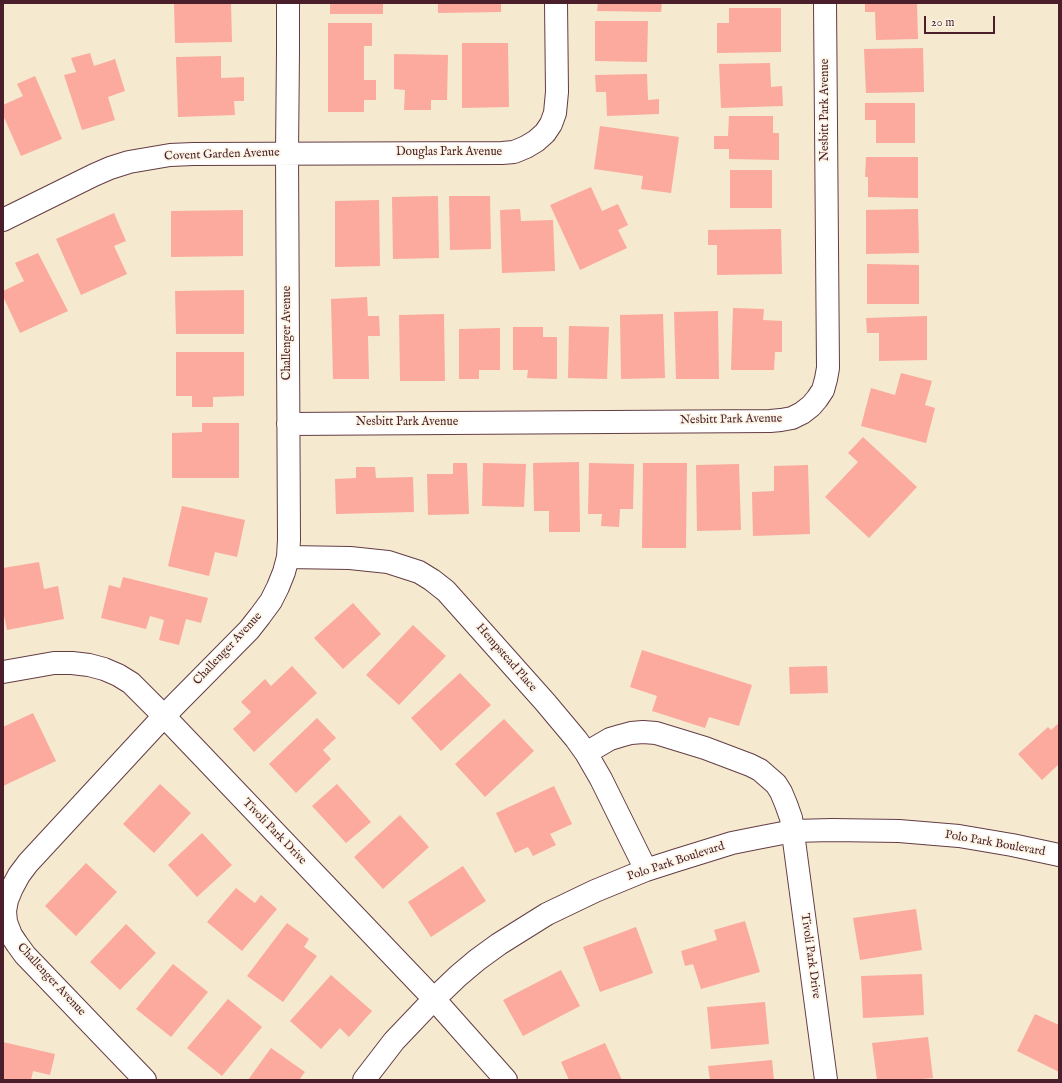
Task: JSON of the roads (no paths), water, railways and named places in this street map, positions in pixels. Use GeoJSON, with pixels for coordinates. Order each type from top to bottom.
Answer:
{"type":"FeatureCollection","features":[{"type":"Feature","properties":{"kind":"street","name":"Challenger Avenue"},"geometry":{"type":"LineString","coordinates":[[145,1080],[25,955],[11,935],[6,922],[5,912],[7,900],[12,888],[28,863],[164,716],[249,630],[271,601],[284,572],[288,556],[289,540],[287,154],[288,3]]}},
{"type":"Feature","properties":{"kind":"street","name":"Douglas Park Avenue"},"geometry":{"type":"LineString","coordinates":[[287,154],[502,153],[514,152],[526,147],[545,133],[551,124],[555,113],[557,92],[556,3]]}},
{"type":"Feature","properties":{"kind":"street","name":"Nesbitt Park Avenue"},"geometry":{"type":"LineString","coordinates":[[288,424],[770,421],[792,418],[811,406],[823,390],[828,368],[825,3]]}},
{"type":"Feature","properties":{"kind":"street","name":"Covent Garden Avenue"},"geometry":{"type":"LineString","coordinates":[[3,220],[94,175],[129,162],[170,155],[287,154]]}},
{"type":"Feature","properties":{"kind":"street","name":"Hempstead Place"},"geometry":{"type":"LineString","coordinates":[[288,556],[350,558],[388,562],[419,572],[446,590],[549,707],[586,753],[601,779],[646,870]]}},
{"type":"Feature","properties":{"kind":"street","name":"Tivoli Park Drive"},"geometry":{"type":"LineString","coordinates":[[3,672],[60,663],[72,663],[104,669],[131,683],[434,999],[506,1080]]}},
{"type":"Feature","properties":{"kind":"street","name":"Tivoli Park Drive"},"geometry":{"type":"LineString","coordinates":[[586,753],[620,736],[631,733],[656,733],[732,758],[760,770],[776,784],[781,792],[791,818],[826,1080]]}},
{"type":"Feature","properties":{"kind":"street","name":"Polo Park Boulevard"},"geometry":{"type":"LineString","coordinates":[[364,1080],[394,1041],[434,999],[477,960],[523,928],[547,914],[595,891],[646,870],[732,844],[793,831],[862,830],[929,833],[992,841],[1059,855]]}}]}
